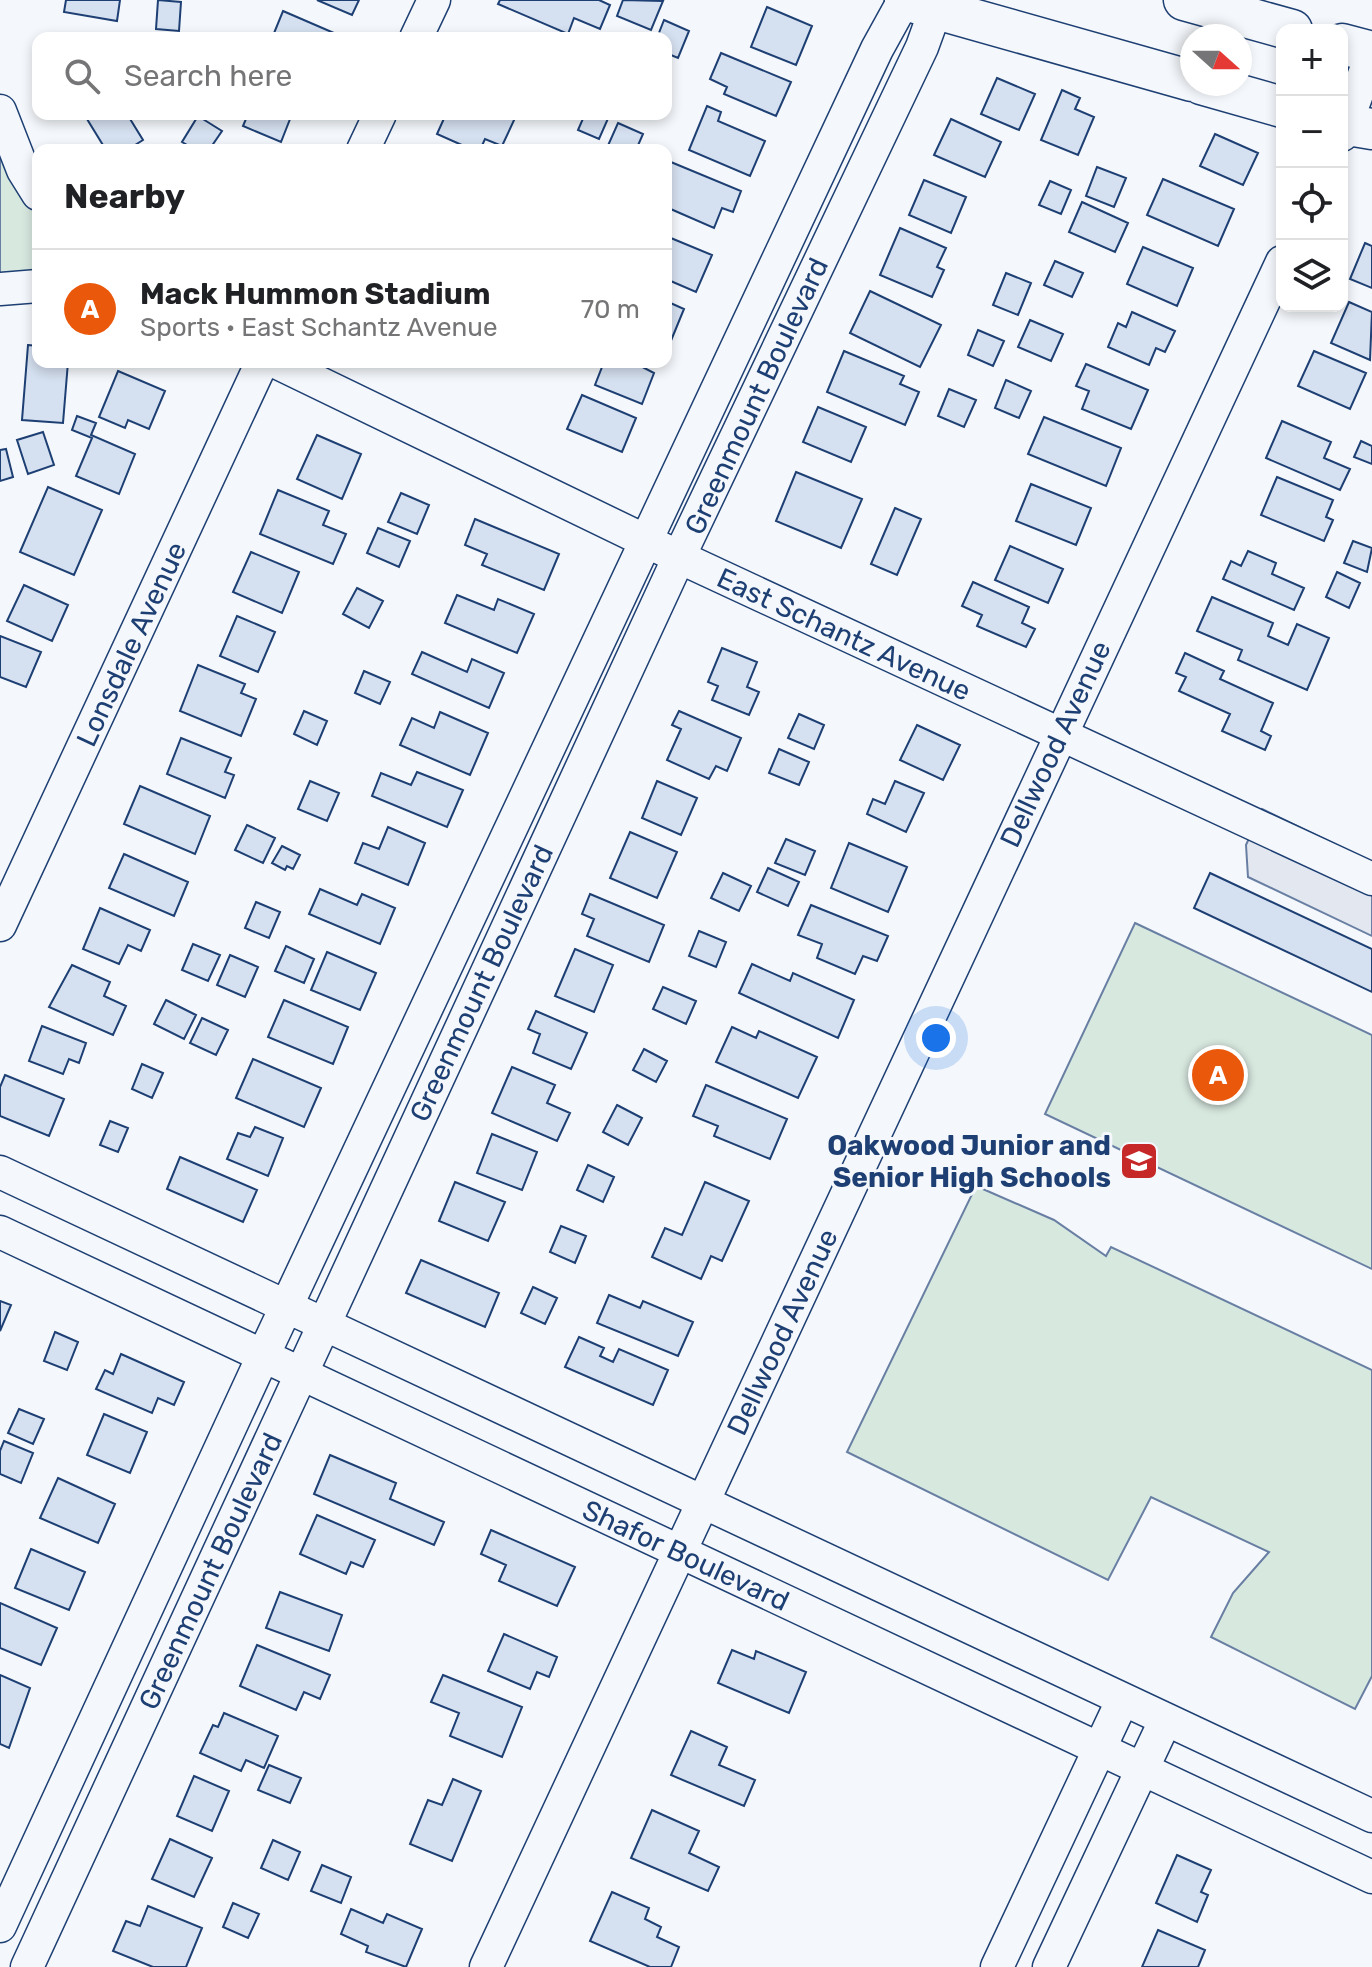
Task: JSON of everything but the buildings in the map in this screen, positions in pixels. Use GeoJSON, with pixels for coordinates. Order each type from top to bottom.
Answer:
{"type":"FeatureCollection","features":[{"type":"Feature","properties":{"kind":"main road"},"geometry":{"type":"LineString","coordinates":[[1184,0],[1276,26]]}},
{"type":"Feature","properties":{"kind":"main road"},"geometry":{"type":"LineString","coordinates":[[921,2],[1180,78]]}},
{"type":"Feature","properties":{"kind":"main road"},"geometry":{"type":"LineString","coordinates":[[1348,46],[1372,52]]}},
{"type":"Feature","properties":{"kind":"main road"},"geometry":{"type":"LineString","coordinates":[[1243,96],[1276,105]]}},
{"type":"Feature","properties":{"kind":"street"},"geometry":{"type":"LineString","coordinates":[[419,32],[434,0]]}},
{"type":"Feature","properties":{"kind":"street","name":"Greenmount Boulevard"},"geometry":{"type":"LineString","coordinates":[[0,1926],[264,1354],[877,49],[921,2]]}},
{"type":"Feature","properties":{"kind":"street","name":"Greenmount Boulevard"},"geometry":{"type":"LineString","coordinates":[[27,1967],[679,557],[922,47],[921,2]]}},
{"type":"Feature","properties":{"kind":"street"},"geometry":{"type":"LineString","coordinates":[[1351,129],[1372,52]]}},
{"type":"Feature","properties":{"kind":"street"},"geometry":{"type":"LineString","coordinates":[[0,111],[23,170],[32,184]]}},
{"type":"Feature","properties":{"kind":"street"},"geometry":{"type":"LineString","coordinates":[[366,144],[377,120]]}},
{"type":"Feature","properties":{"kind":"street","name":"Dellwood Avenue"},"geometry":{"type":"LineString","coordinates":[[486,1967],[1276,275]]}},
{"type":"Feature","properties":{"kind":"street"},"geometry":{"type":"LineString","coordinates":[[0,289],[32,286]]}},
{"type":"Feature","properties":{"kind":"street","name":"Lonsdale Avenue"},"geometry":{"type":"LineString","coordinates":[[0,925],[259,368]]}},
{"type":"Feature","properties":{"kind":"street","name":"East Schantz Avenue"},"geometry":{"type":"LineString","coordinates":[[288,368],[679,557],[1372,879]]}},
{"type":"Feature","properties":{"kind":"street","name":"Shafor Boulevard"},"geometry":{"type":"LineString","coordinates":[[0,1172],[322,1326],[1372,1816]]}},
{"type":"Feature","properties":{"kind":"street","name":"Shafor Boulevard"},"geometry":{"type":"LineString","coordinates":[[0,1232],[1372,1877]]}},
{"type":"Feature","properties":{"kind":"street"},"geometry":{"type":"LineString","coordinates":[[997,1967],[1122,1701]]}},
{"type":"Feature","properties":{"kind":"street"},"geometry":{"type":"LineString","coordinates":[[1049,1967],[1165,1721]]}},
{"type":"Feature","properties":{"kind":"shaded area"},"geometry":{"type":"Polygon","coordinates":[[[0,111],[32,181],[32,286],[0,289],[0,111]]]}},
{"type":"Feature","properties":{"kind":"shaded area"},"geometry":{"type":"Polygon","coordinates":[[[1262,809],[1372,862],[1372,936],[1248,877],[1246,845],[1262,809]]]}},
{"type":"Feature","properties":{"kind":"shaded area"},"geometry":{"type":"Polygon","coordinates":[[[1135,923],[1372,1035],[1372,1269],[1045,1114],[1135,923]]]}},
{"type":"Feature","properties":{"kind":"shaded area"},"geometry":{"type":"Polygon","coordinates":[[[976,1186],[1054,1220],[1106,1256],[1111,1247],[1372,1370],[1372,1676],[1355,1709],[1211,1637],[1233,1593],[1269,1552],[1151,1497],[1108,1580],[847,1452],[976,1186]]]}},
{"type":"Feature","properties":{"kind":"place","name":"Mack Hummon Stadium"},"geometry":{"type":"Point","coordinates":[1218,1075]}},
{"type":"Feature","properties":{"kind":"place","name":"Oakwood Junior and Senior High Schools"},"geometry":{"type":"Point","coordinates":[1139,1161]}}]}
